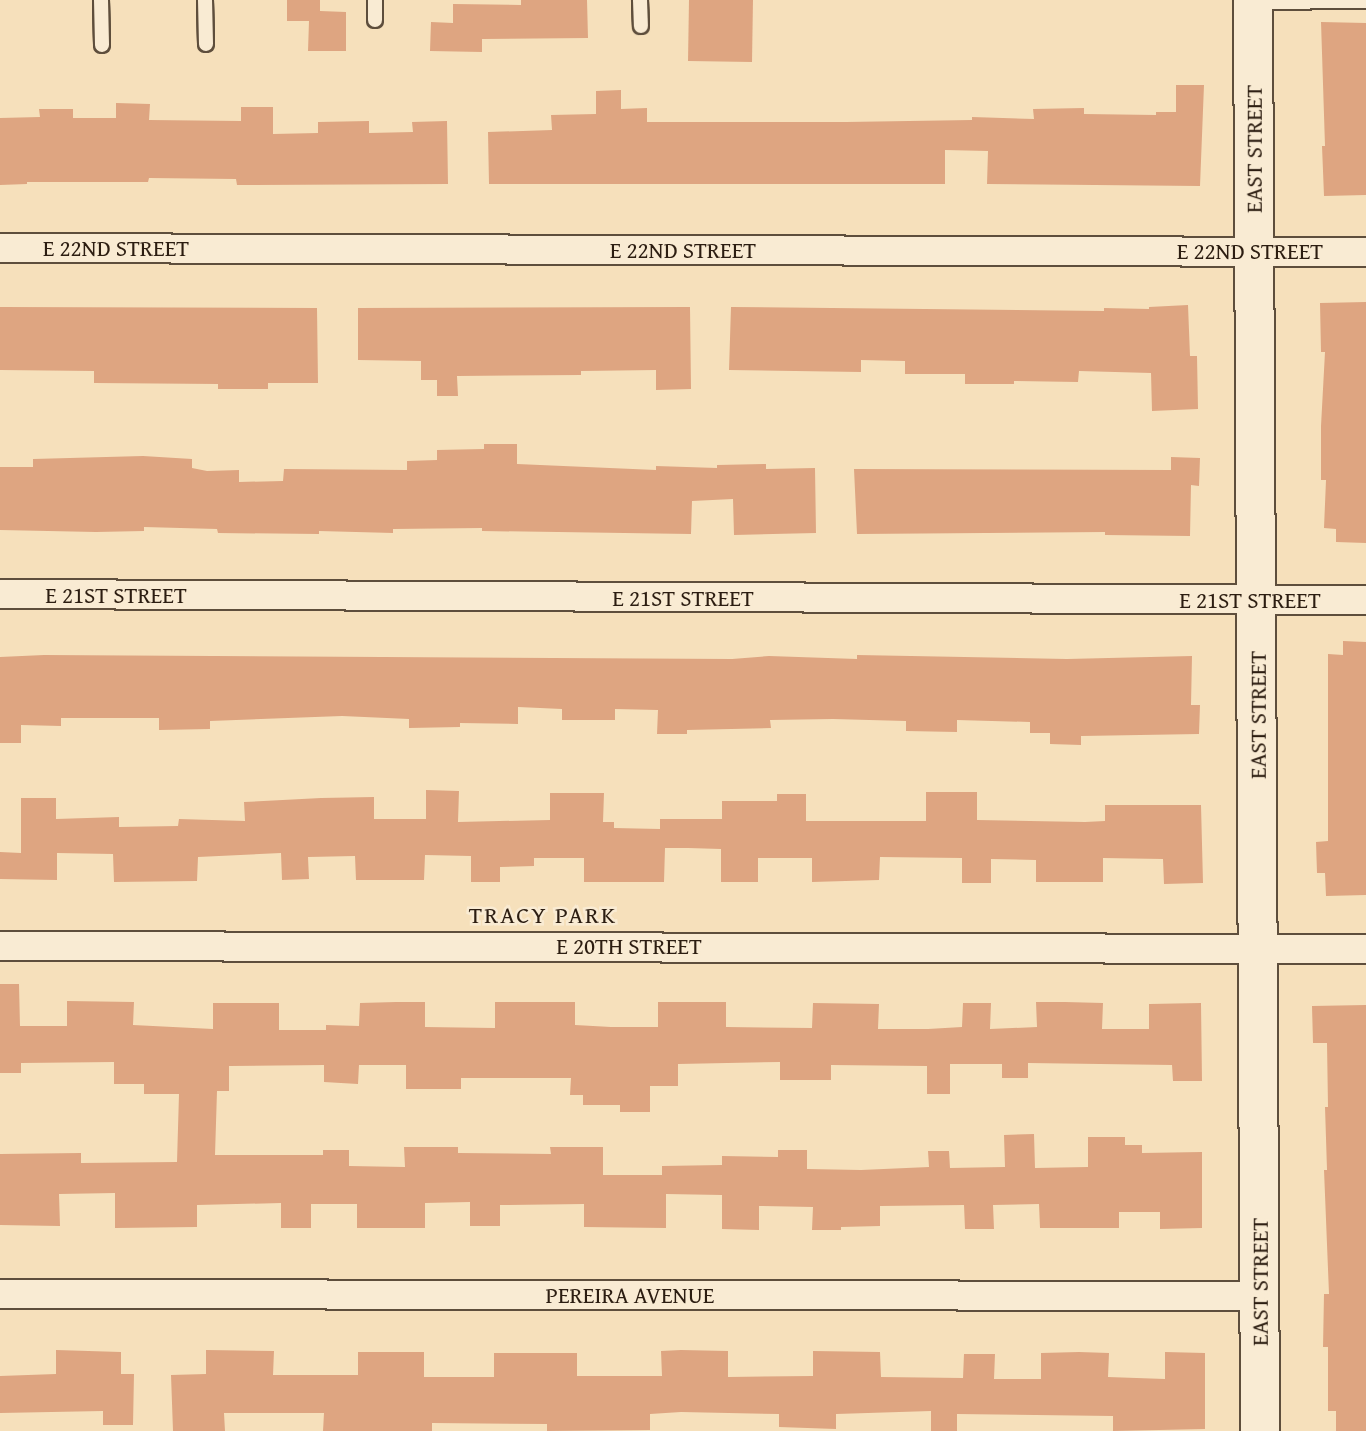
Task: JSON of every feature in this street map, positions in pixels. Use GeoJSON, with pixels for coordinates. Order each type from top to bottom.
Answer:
{"type":"FeatureCollection","features":[{"type":"Feature","properties":{"kind":"street","name":"EAST STREET"},"geometry":{"type":"LineString","coordinates":[[1253,1],[1261,1431]]}},
{"type":"Feature","properties":{"kind":"street","name":"E 22ND STREET"},"geometry":{"type":"LineString","coordinates":[[0,248],[1366,252]]}},
{"type":"Feature","properties":{"kind":"street","name":"E 21ST STREET"},"geometry":{"type":"LineString","coordinates":[[0,594],[1366,600]]}},
{"type":"Feature","properties":{"kind":"street","name":"E 20TH STREET"},"geometry":{"type":"LineString","coordinates":[[0,946],[1258,946],[1366,949]]}},
{"type":"Feature","properties":{"kind":"street","name":"PEREIRA AVENUE"},"geometry":{"type":"LineString","coordinates":[[0,1294],[1260,1296]]}},
{"type":"Feature","properties":{"kind":"lane"},"geometry":{"type":"LineString","coordinates":[[101,0],[102,45]]}},
{"type":"Feature","properties":{"kind":"lane"},"geometry":{"type":"LineString","coordinates":[[205,0],[206,44]]}},
{"type":"Feature","properties":{"kind":"lane"},"geometry":{"type":"LineString","coordinates":[[375,0],[375,20]]}},
{"type":"Feature","properties":{"kind":"lane"},"geometry":{"type":"LineString","coordinates":[[640,0],[641,26]]}},
{"type":"Feature","properties":{"kind":"lane"},"geometry":{"type":"LineString","coordinates":[[1253,1],[1366,1]]}},
{"type":"Feature","properties":{"kind":"building"},"geometry":{"type":"Polygon","coordinates":[[[287,0],[320,0],[320,11],[346,12],[346,51],[308,51],[309,21],[287,21],[287,0]]]}},
{"type":"Feature","properties":{"kind":"building"},"geometry":{"type":"Polygon","coordinates":[[[521,0],[587,0],[588,38],[482,39],[482,52],[430,51],[431,22],[453,23],[453,4],[521,5],[521,0]]]}},
{"type":"Feature","properties":{"kind":"building"},"geometry":{"type":"Polygon","coordinates":[[[689,0],[753,0],[752,62],[688,61],[689,0]]]}},
{"type":"Feature","properties":{"kind":"building"},"geometry":{"type":"Polygon","coordinates":[[[1321,22],[1366,23],[1366,195],[1324,196],[1321,22]]]}},
{"type":"Feature","properties":{"kind":"building"},"geometry":{"type":"Polygon","coordinates":[[[1176,85],[1204,85],[1200,186],[987,184],[988,151],[945,150],[945,184],[489,184],[488,132],[552,130],[551,115],[596,114],[596,91],[621,90],[621,109],[647,108],[647,122],[846,122],[972,120],[972,117],[1034,119],[1033,109],[1084,108],[1084,114],[1156,115],[1156,112],[1176,112],[1176,85]]]}},
{"type":"Feature","properties":{"kind":"building"},"geometry":{"type":"Polygon","coordinates":[[[116,103],[150,104],[149,120],[241,121],[241,107],[273,107],[273,134],[318,133],[318,122],[369,121],[369,133],[413,132],[412,122],[447,121],[448,184],[237,185],[236,179],[149,178],[148,182],[27,182],[0,185],[0,118],[40,117],[39,109],[73,109],[73,118],[116,118],[116,103]]]}},
{"type":"Feature","properties":{"kind":"building"},"geometry":{"type":"Polygon","coordinates":[[[1366,302],[1366,543],[1336,542],[1336,529],[1324,528],[1326,480],[1321,480],[1321,426],[1325,352],[1321,352],[1320,303],[1366,302]]]}},
{"type":"Feature","properties":{"kind":"building"},"geometry":{"type":"Polygon","coordinates":[[[1188,305],[1190,356],[1197,356],[1198,409],[1152,411],[1151,373],[1079,371],[1078,382],[1014,381],[1014,384],[965,384],[965,374],[905,374],[905,361],[861,360],[861,372],[729,370],[731,307],[1104,311],[1104,308],[1149,309],[1188,305]]]}},
{"type":"Feature","properties":{"kind":"building"},"geometry":{"type":"Polygon","coordinates":[[[0,307],[317,308],[318,383],[268,383],[268,389],[218,389],[218,384],[94,383],[94,371],[0,370],[0,307]]]}},
{"type":"Feature","properties":{"kind":"building"},"geometry":{"type":"Polygon","coordinates":[[[690,307],[691,389],[656,390],[656,370],[581,371],[581,375],[457,376],[458,396],[437,396],[437,380],[421,380],[421,361],[358,360],[358,308],[690,307]]]}},
{"type":"Feature","properties":{"kind":"building"},"geometry":{"type":"Polygon","coordinates":[[[484,444],[517,444],[517,464],[656,470],[656,466],[717,468],[717,465],[766,464],[766,469],[815,468],[816,533],[734,535],[733,499],[692,501],[691,534],[482,531],[482,528],[393,529],[393,533],[319,531],[319,534],[218,533],[217,529],[144,527],[144,531],[96,532],[0,530],[0,467],[33,467],[33,459],[143,456],[192,459],[192,468],[207,471],[239,470],[239,482],[283,481],[284,469],[407,470],[407,461],[437,460],[437,450],[484,449],[484,444]]]}},
{"type":"Feature","properties":{"kind":"building"},"geometry":{"type":"Polygon","coordinates":[[[1171,457],[1200,458],[1199,486],[1191,485],[1190,536],[1105,535],[1105,532],[857,534],[854,469],[1171,470],[1171,457]]]}},
{"type":"Feature","properties":{"kind":"building"},"geometry":{"type":"Polygon","coordinates":[[[1343,641],[1366,642],[1366,895],[1326,896],[1325,873],[1317,873],[1316,842],[1328,841],[1328,654],[1343,655],[1343,641]]]}},
{"type":"Feature","properties":{"kind":"building"},"geometry":{"type":"Polygon","coordinates":[[[44,655],[732,659],[769,656],[857,659],[857,655],[1067,659],[1192,656],[1191,705],[1200,705],[1199,734],[1081,736],[1081,745],[1050,744],[1050,733],[1030,733],[1030,722],[957,720],[957,732],[906,731],[906,721],[833,719],[770,720],[771,728],[687,730],[687,734],[657,734],[658,710],[615,709],[615,720],[562,720],[562,709],[518,707],[518,724],[460,723],[460,727],[409,728],[409,719],[342,716],[210,721],[210,729],[159,730],[159,718],[61,718],[61,726],[21,725],[21,743],[0,743],[0,657],[44,655]]]}},
{"type":"Feature","properties":{"kind":"building"},"geometry":{"type":"Polygon","coordinates":[[[426,790],[459,791],[458,822],[550,820],[550,793],[604,793],[603,822],[614,822],[614,828],[660,829],[660,819],[722,819],[722,801],[777,801],[777,794],[806,794],[806,821],[926,821],[926,792],[977,792],[977,820],[1105,821],[1105,805],[1201,805],[1203,883],[1164,884],[1163,859],[1103,858],[1103,882],[1036,882],[1036,860],[991,859],[991,883],[962,883],[962,858],[880,857],[879,880],[812,882],[812,858],[758,858],[758,882],[721,882],[721,849],[688,848],[665,848],[664,882],[584,882],[584,858],[534,858],[534,866],[500,867],[500,882],[471,882],[471,856],[425,855],[424,880],[356,880],[355,856],[308,857],[309,879],[282,880],[281,853],[198,857],[197,881],[114,882],[113,854],[57,853],[57,880],[0,879],[0,852],[21,853],[21,798],[56,798],[56,819],[119,817],[119,827],[178,826],[179,819],[245,821],[244,802],[321,798],[374,797],[374,819],[426,819],[426,790]]]}},
{"type":"Feature","properties":{"kind":"building"},"geometry":{"type":"Polygon","coordinates":[[[0,984],[19,984],[20,1026],[67,1026],[67,1001],[134,1002],[133,1025],[213,1029],[213,1003],[279,1003],[279,1030],[326,1030],[326,1025],[359,1026],[360,1003],[425,1002],[425,1027],[495,1028],[495,1002],[575,1002],[575,1025],[658,1027],[658,1002],[726,1002],[726,1027],[812,1028],[813,1003],[879,1004],[878,1029],[962,1027],[963,1003],[991,1003],[990,1029],[1037,1027],[1036,1002],[1065,1002],[1103,1003],[1102,1029],[1149,1029],[1149,1004],[1201,1003],[1202,1081],[1173,1081],[1172,1065],[1028,1063],[1028,1078],[1002,1078],[1002,1064],[950,1064],[950,1094],[927,1094],[927,1066],[831,1065],[831,1080],[780,1080],[780,1062],[678,1064],[678,1086],[650,1086],[650,1112],[620,1112],[620,1105],[583,1105],[583,1095],[570,1095],[571,1078],[461,1078],[461,1089],[406,1089],[406,1065],[359,1065],[358,1084],[324,1082],[324,1065],[229,1066],[229,1091],[217,1091],[215,1155],[323,1155],[323,1150],[349,1150],[349,1166],[405,1167],[404,1147],[458,1147],[458,1153],[551,1154],[550,1147],[603,1147],[603,1175],[662,1175],[662,1166],[722,1165],[722,1156],[778,1157],[778,1150],[807,1150],[807,1169],[861,1170],[929,1167],[928,1151],[949,1151],[950,1168],[1005,1167],[1004,1135],[1034,1134],[1035,1168],[1088,1167],[1088,1137],[1125,1137],[1125,1145],[1142,1145],[1142,1153],[1202,1152],[1202,1228],[1160,1229],[1160,1212],[1119,1212],[1119,1228],[1040,1228],[1039,1204],[993,1205],[994,1229],[965,1229],[964,1205],[880,1206],[880,1226],[841,1227],[841,1230],[812,1230],[813,1207],[759,1206],[759,1230],[722,1229],[722,1195],[666,1194],[666,1228],[584,1227],[584,1204],[500,1205],[500,1226],[470,1226],[470,1202],[425,1203],[425,1228],[357,1228],[357,1204],[311,1204],[311,1228],[281,1228],[281,1203],[197,1205],[197,1227],[115,1228],[115,1193],[59,1194],[60,1226],[0,1225],[0,1154],[81,1153],[81,1163],[177,1162],[179,1094],[144,1094],[144,1084],[114,1084],[114,1062],[21,1063],[21,1073],[0,1073],[0,984]]]}},
{"type":"Feature","properties":{"kind":"building"},"geometry":{"type":"Polygon","coordinates":[[[1366,1005],[1366,1431],[1336,1431],[1336,1411],[1328,1411],[1328,1347],[1323,1347],[1324,1294],[1329,1294],[1324,1170],[1327,1170],[1327,1043],[1313,1043],[1312,1006],[1366,1005]]]}},
{"type":"Feature","properties":{"kind":"building"},"geometry":{"type":"Polygon","coordinates":[[[56,1350],[121,1352],[121,1374],[134,1374],[133,1425],[103,1425],[103,1411],[0,1413],[0,1376],[56,1374],[56,1350]]]}},
{"type":"Feature","properties":{"kind":"building"},"geometry":{"type":"Polygon","coordinates":[[[206,1350],[274,1351],[273,1375],[358,1375],[358,1352],[424,1352],[424,1377],[494,1377],[494,1353],[577,1353],[577,1376],[662,1376],[661,1351],[681,1350],[728,1351],[728,1377],[813,1376],[813,1351],[880,1352],[881,1377],[963,1378],[964,1354],[995,1354],[994,1379],[1041,1379],[1041,1353],[1079,1352],[1109,1353],[1108,1377],[1165,1379],[1165,1352],[1205,1353],[1205,1429],[1113,1431],[1113,1416],[957,1414],[957,1431],[931,1431],[931,1411],[836,1414],[836,1429],[779,1427],[779,1414],[681,1412],[650,1414],[650,1430],[547,1431],[547,1424],[432,1423],[432,1431],[323,1431],[324,1413],[224,1413],[225,1431],[173,1431],[171,1375],[206,1374],[206,1350]]]}},
{"type":"Feature","properties":{"kind":"district","name":"TRACY PARK"},"geometry":{"type":"Point","coordinates":[543,915]}}]}
